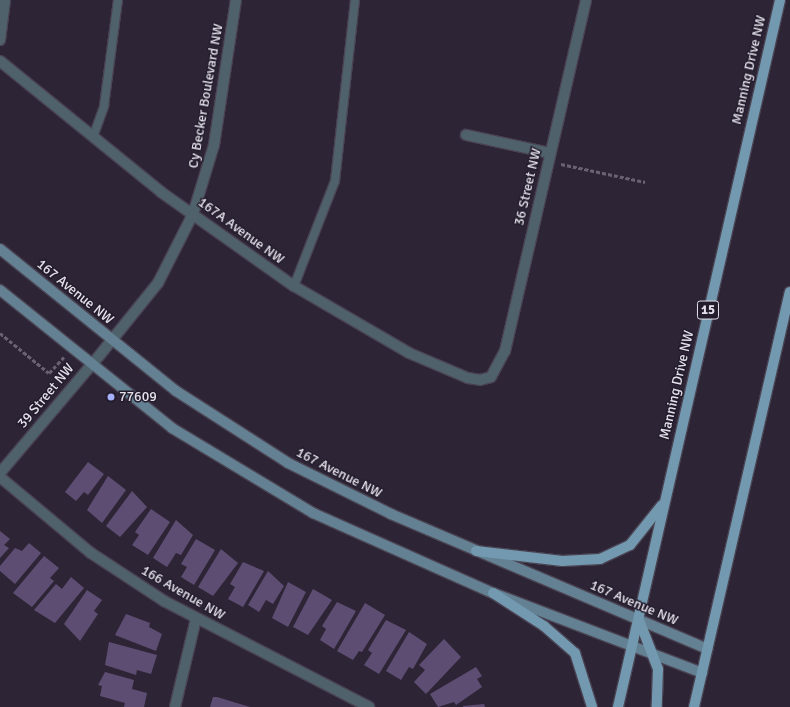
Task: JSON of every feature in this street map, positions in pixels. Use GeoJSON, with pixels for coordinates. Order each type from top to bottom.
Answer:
{"type":"FeatureCollection","features":[{"type":"Feature","properties":{"kind":"main road","name":"Manning Drive NW"},"geometry":{"type":"LineString","coordinates":[[618,707],[780,0]]}},
{"type":"Feature","properties":{"kind":"main road","name":"167 Avenue NW"},"geometry":{"type":"LineString","coordinates":[[0,249],[112,341],[209,415],[288,462],[335,488],[476,551],[707,649]]}},
{"type":"Feature","properties":{"kind":"main road"},"geometry":{"type":"LineString","coordinates":[[0,290],[172,428],[278,493],[372,542],[632,649],[702,673]]}},
{"type":"Feature","properties":{"kind":"main road"},"geometry":{"type":"LineString","coordinates":[[694,707],[790,292]]}},
{"type":"Feature","properties":{"kind":"main road"},"geometry":{"type":"LineString","coordinates":[[476,551],[562,560],[600,559],[630,545],[664,502]]}},
{"type":"Feature","properties":{"kind":"main road"},"geometry":{"type":"LineString","coordinates":[[493,593],[549,629],[575,653],[592,707]]}},
{"type":"Feature","properties":{"kind":"main road"},"geometry":{"type":"LineString","coordinates":[[639,620],[655,658],[660,684],[657,707]]}},
{"type":"Feature","properties":{"kind":"street"},"geometry":{"type":"LineString","coordinates":[[0,40],[6,0]]}},
{"type":"Feature","properties":{"kind":"street","name":"Cy Becker Boulevard NW"},"geometry":{"type":"LineString","coordinates":[[99,356],[171,264],[193,214],[214,146],[236,0]]}},
{"type":"Feature","properties":{"kind":"street","name":"36 Street NW"},"geometry":{"type":"LineString","coordinates":[[491,377],[505,351],[586,0]]}},
{"type":"Feature","properties":{"kind":"street","name":"167A Avenue NW"},"geometry":{"type":"LineString","coordinates":[[0,61],[93,138],[193,214],[294,286],[409,353],[468,378],[491,377]]}},
{"type":"Feature","properties":{"kind":"street"},"geometry":{"type":"LineString","coordinates":[[466,135],[550,157]]}},
{"type":"Feature","properties":{"kind":"street","name":"39 Street NW"},"geometry":{"type":"LineString","coordinates":[[0,473],[99,356]]}},
{"type":"Feature","properties":{"kind":"street","name":"166 Avenue NW"},"geometry":{"type":"LineString","coordinates":[[0,477],[91,553],[196,619],[369,707]]}},
{"type":"Feature","properties":{"kind":"street"},"geometry":{"type":"LineString","coordinates":[[175,707],[196,619]]}},
{"type":"Feature","properties":{"kind":"lane"},"geometry":{"type":"LineString","coordinates":[[93,138],[104,106],[118,0]]}},
{"type":"Feature","properties":{"kind":"lane"},"geometry":{"type":"LineString","coordinates":[[294,286],[335,181],[355,0]]}},
{"type":"Feature","properties":{"kind":"path"},"geometry":{"type":"LineString","coordinates":[[550,157],[645,182]]}},
{"type":"Feature","properties":{"kind":"path"},"geometry":{"type":"LineString","coordinates":[[0,333],[49,373]]}},
{"type":"Feature","properties":{"kind":"building"},"geometry":{"type":"Polygon","coordinates":[[[88,462],[104,474],[88,495],[84,492],[76,501],[65,492],[88,462]]]}},
{"type":"Feature","properties":{"kind":"building"},"geometry":{"type":"Polygon","coordinates":[[[108,476],[126,490],[102,523],[87,510],[108,476]]]}},
{"type":"Feature","properties":{"kind":"building"},"geometry":{"type":"Polygon","coordinates":[[[132,491],[147,507],[120,537],[106,526],[132,491]]]}},
{"type":"Feature","properties":{"kind":"building"},"geometry":{"type":"Polygon","coordinates":[[[151,509],[170,522],[148,555],[132,545],[139,535],[135,532],[151,509]]]}},
{"type":"Feature","properties":{"kind":"building"},"geometry":{"type":"Polygon","coordinates":[[[176,520],[193,535],[181,555],[176,553],[167,567],[153,558],[176,520]]]}},
{"type":"Feature","properties":{"kind":"building"},"geometry":{"type":"Polygon","coordinates":[[[0,531],[10,539],[4,545],[9,548],[0,558],[0,531]]]}},
{"type":"Feature","properties":{"kind":"building"},"geometry":{"type":"Polygon","coordinates":[[[196,539],[215,550],[194,585],[181,577],[187,567],[181,564],[196,539]]]}},
{"type":"Feature","properties":{"kind":"building"},"geometry":{"type":"Polygon","coordinates":[[[29,543],[41,553],[15,584],[0,571],[0,566],[15,548],[22,551],[29,543]]]}},
{"type":"Feature","properties":{"kind":"building"},"geometry":{"type":"Polygon","coordinates":[[[221,549],[238,563],[213,596],[198,587],[221,549]]]}},
{"type":"Feature","properties":{"kind":"building"},"geometry":{"type":"Polygon","coordinates":[[[44,556],[59,568],[50,578],[54,581],[32,607],[13,593],[44,556]]]}},
{"type":"Feature","properties":{"kind":"building"},"geometry":{"type":"Polygon","coordinates":[[[243,562],[264,571],[243,607],[228,599],[235,587],[230,584],[243,562]]]}},
{"type":"Feature","properties":{"kind":"building"},"geometry":{"type":"Polygon","coordinates":[[[268,571],[284,586],[273,604],[266,600],[259,612],[248,605],[268,571]]]}},
{"type":"Feature","properties":{"kind":"building"},"geometry":{"type":"Polygon","coordinates":[[[71,577],[84,588],[55,623],[34,610],[56,584],[62,589],[71,577]]]}},
{"type":"Feature","properties":{"kind":"building"},"geometry":{"type":"Polygon","coordinates":[[[288,582],[306,592],[288,627],[272,618],[288,582]]]}},
{"type":"Feature","properties":{"kind":"building"},"geometry":{"type":"Polygon","coordinates":[[[313,589],[332,600],[308,635],[293,627],[313,589]]]}},
{"type":"Feature","properties":{"kind":"building"},"geometry":{"type":"Polygon","coordinates":[[[87,590],[102,600],[94,611],[98,614],[80,641],[64,624],[87,590]]]}},
{"type":"Feature","properties":{"kind":"building"},"geometry":{"type":"Polygon","coordinates":[[[337,602],[356,611],[334,649],[320,640],[326,629],[322,626],[337,602]]]}},
{"type":"Feature","properties":{"kind":"building"},"geometry":{"type":"Polygon","coordinates":[[[365,603],[385,615],[362,652],[359,651],[353,660],[337,651],[365,603]]]}},
{"type":"Feature","properties":{"kind":"building"},"geometry":{"type":"Polygon","coordinates":[[[126,614],[150,623],[149,627],[162,634],[156,651],[115,635],[126,614]]]}},
{"type":"Feature","properties":{"kind":"building"},"geometry":{"type":"Polygon","coordinates":[[[386,620],[406,630],[379,674],[364,665],[372,653],[368,650],[386,620]]]}},
{"type":"Feature","properties":{"kind":"building"},"geometry":{"type":"Polygon","coordinates":[[[409,632],[427,644],[413,669],[409,667],[401,680],[386,671],[409,632]]]}},
{"type":"Feature","properties":{"kind":"building"},"geometry":{"type":"Polygon","coordinates":[[[444,639],[461,657],[426,694],[414,682],[425,670],[419,665],[444,639]]]}},
{"type":"Feature","properties":{"kind":"building"},"geometry":{"type":"Polygon","coordinates":[[[109,642],[157,655],[151,674],[137,670],[136,675],[105,665],[109,642]]]}},
{"type":"Feature","properties":{"kind":"building"},"geometry":{"type":"Polygon","coordinates":[[[476,667],[482,676],[477,679],[482,687],[456,705],[454,702],[438,707],[430,694],[476,667]]]}},
{"type":"Feature","properties":{"kind":"building"},"geometry":{"type":"Polygon","coordinates":[[[105,672],[134,680],[132,689],[147,693],[144,707],[124,707],[125,703],[100,696],[102,686],[98,685],[105,672]]]}},
{"type":"Feature","properties":{"kind":"building"},"geometry":{"type":"Polygon","coordinates":[[[213,697],[217,697],[250,707],[210,707],[213,697]]]}},
{"type":"Feature","properties":{"kind":"building"},"geometry":{"type":"Polygon","coordinates":[[[484,704],[485,707],[463,707],[463,706],[484,704]]]}},
{"type":"Feature","properties":{"kind":"place","name":"77609"},"geometry":{"type":"Point","coordinates":[111,397]}}]}
